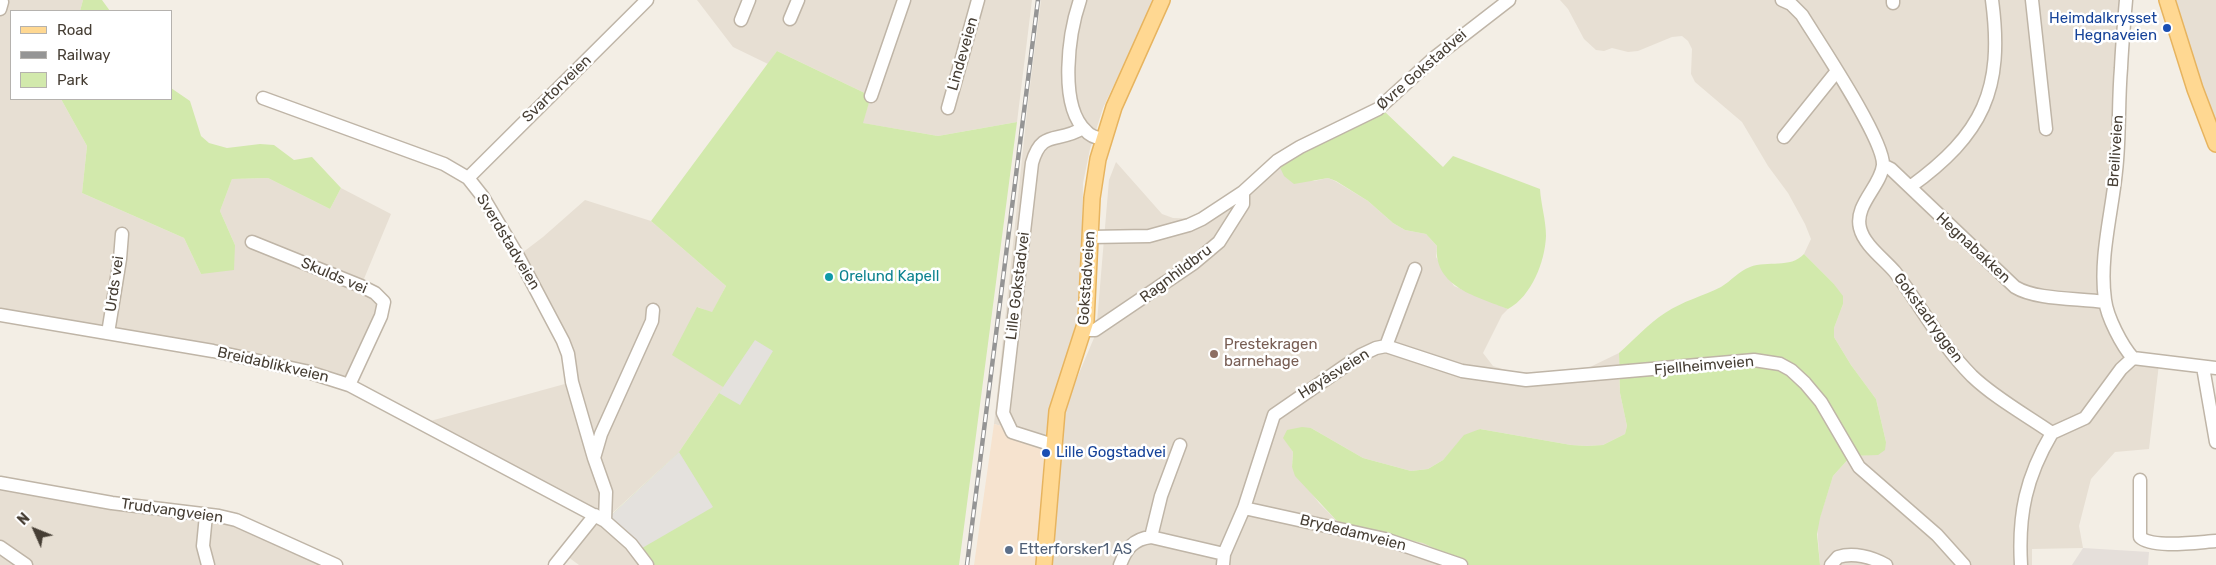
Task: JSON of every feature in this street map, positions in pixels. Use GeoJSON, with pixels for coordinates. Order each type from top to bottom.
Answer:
{"type":"FeatureCollection","features":[{"type":"Feature","properties":{"kind":"main road","name":"Gokstadveien"},"geometry":{"type":"LineString","coordinates":[[1044,565],[1053,445],[1059,400],[1084,330],[1088,296],[1094,182],[1103,139],[1126,78],[1162,0]]}},
{"type":"Feature","properties":{"kind":"main road"},"geometry":{"type":"LineString","coordinates":[[2167,0],[2195,89],[2216,144]]}},
{"type":"Feature","properties":{"kind":"street","name":"Svartorveien"},"geometry":{"type":"LineString","coordinates":[[468,178],[647,0]]}},
{"type":"Feature","properties":{"kind":"street"},"geometry":{"type":"LineString","coordinates":[[741,20],[749,0]]}},
{"type":"Feature","properties":{"kind":"street"},"geometry":{"type":"LineString","coordinates":[[790,19],[798,0]]}},
{"type":"Feature","properties":{"kind":"street"},"geometry":{"type":"LineString","coordinates":[[871,96],[904,0]]}},
{"type":"Feature","properties":{"kind":"street","name":"Lindeveien"},"geometry":{"type":"LineString","coordinates":[[948,108],[978,0]]}},
{"type":"Feature","properties":{"kind":"street"},"geometry":{"type":"LineString","coordinates":[[1080,0],[1070,47],[1069,67],[1074,109],[1087,133],[1103,139]]}},
{"type":"Feature","properties":{"kind":"street","name":"Øvre Gokstadvei"},"geometry":{"type":"LineString","coordinates":[[1090,237],[1149,236],[1188,225],[1221,208],[1243,192],[1277,161],[1300,147],[1378,109],[1441,52],[1509,0]]}},
{"type":"Feature","properties":{"kind":"street"},"geometry":{"type":"LineString","coordinates":[[1782,0],[1791,4],[1802,15],[1837,71],[1872,132],[1882,154],[1883,165]]}},
{"type":"Feature","properties":{"kind":"street"},"geometry":{"type":"LineString","coordinates":[[1910,187],[1938,165],[1963,140],[1972,130],[1981,112],[1992,80],[1996,50],[1992,0]]}},
{"type":"Feature","properties":{"kind":"street"},"geometry":{"type":"LineString","coordinates":[[2032,0],[2046,128]]}},
{"type":"Feature","properties":{"kind":"street","name":"Breiliveien"},"geometry":{"type":"LineString","coordinates":[[2105,302],[2105,264],[2116,170],[2120,68],[2126,0]]}},
{"type":"Feature","properties":{"kind":"street"},"geometry":{"type":"LineString","coordinates":[[1784,137],[1837,71]]}},
{"type":"Feature","properties":{"kind":"street","name":"Sverdstadveien"},"geometry":{"type":"LineString","coordinates":[[263,98],[444,164],[468,178],[483,198],[518,256],[563,340],[568,354],[572,382],[606,492],[600,518]]}},
{"type":"Feature","properties":{"kind":"street","name":"Lille Gokstadvei"},"geometry":{"type":"LineString","coordinates":[[1053,445],[1012,432],[1003,413],[1032,163],[1035,152],[1041,143],[1046,140],[1067,136],[1083,128]]}},
{"type":"Feature","properties":{"kind":"street","name":"Hegnabakken"},"geometry":{"type":"LineString","coordinates":[[1883,165],[1891,169],[2015,287],[2030,295],[2105,302]]}},
{"type":"Feature","properties":{"kind":"street","name":"Gokstadryggen"},"geometry":{"type":"LineString","coordinates":[[1883,165],[1863,206],[1859,222],[1864,237],[1895,273],[1942,342],[1972,376],[2052,433]]}},
{"type":"Feature","properties":{"kind":"street","name":"Ragnhildbru"},"geometry":{"type":"LineString","coordinates":[[1084,330],[1095,330],[1194,263],[1219,242],[1243,204],[1243,192]]}},
{"type":"Feature","properties":{"kind":"street","name":"Urds vei"},"geometry":{"type":"LineString","coordinates":[[108,333],[122,234]]}},
{"type":"Feature","properties":{"kind":"street","name":"Skulds vei"},"geometry":{"type":"LineString","coordinates":[[252,242],[361,286],[375,293],[384,302],[381,316],[349,385]]}},
{"type":"Feature","properties":{"kind":"street","name":"Høyåsveien"},"geometry":{"type":"LineString","coordinates":[[1224,559],[1244,508],[1274,415],[1361,355],[1376,348],[1386,346],[1415,269]]}},
{"type":"Feature","properties":{"kind":"street"},"geometry":{"type":"LineString","coordinates":[[2105,302],[2126,350],[2133,358],[2210,368],[2216,442]]}},
{"type":"Feature","properties":{"kind":"street"},"geometry":{"type":"LineString","coordinates":[[594,458],[602,434],[652,321],[653,310]]}},
{"type":"Feature","properties":{"kind":"street","name":"Breidablikkveien"},"geometry":{"type":"LineString","coordinates":[[0,315],[213,351],[305,371],[349,385],[600,518]]}},
{"type":"Feature","properties":{"kind":"street","name":"Fjellheimveien"},"geometry":{"type":"LineString","coordinates":[[1386,346],[1462,371],[1526,380],[1754,360],[1780,364],[1791,370],[1821,402],[1859,468],[1937,535],[1964,565]]}},
{"type":"Feature","properties":{"kind":"street"},"geometry":{"type":"LineString","coordinates":[[2021,565],[2020,539],[2023,505],[2034,467],[2052,433],[2085,418],[2121,369],[2133,358]]}},
{"type":"Feature","properties":{"kind":"street"},"geometry":{"type":"LineString","coordinates":[[1151,537],[1161,496],[1180,445]]}},
{"type":"Feature","properties":{"kind":"street"},"geometry":{"type":"LineString","coordinates":[[2140,480],[2140,538],[2144,541],[2170,544],[2216,541]]}},
{"type":"Feature","properties":{"kind":"street","name":"Trudvangveien"},"geometry":{"type":"LineString","coordinates":[[0,483],[112,503],[206,515],[243,523],[336,565]]}},
{"type":"Feature","properties":{"kind":"street","name":"Brydedamveien"},"geometry":{"type":"LineString","coordinates":[[1244,508],[1386,539],[1461,565]]}},
{"type":"Feature","properties":{"kind":"street"},"geometry":{"type":"LineString","coordinates":[[206,515],[203,546],[208,565]]}},
{"type":"Feature","properties":{"kind":"street"},"geometry":{"type":"LineString","coordinates":[[555,565],[600,518],[631,544],[647,565]]}},
{"type":"Feature","properties":{"kind":"street"},"geometry":{"type":"LineString","coordinates":[[1120,565],[1132,543],[1151,537],[1224,559]]}},
{"type":"Feature","properties":{"kind":"street"},"geometry":{"type":"LineString","coordinates":[[0,547],[26,565]]}},
{"type":"Feature","properties":{"kind":"street"},"geometry":{"type":"LineString","coordinates":[[1831,565],[1838,557],[1851,554],[1872,558],[1886,565]]}},
{"type":"Feature","properties":{"kind":"shaded area"},"geometry":{"type":"Polygon","coordinates":[[[0,0],[83,0],[80,10],[10,10],[10,100],[62,100],[87,146],[82,193],[184,238],[201,274],[235,245],[220,211],[232,179],[268,178],[330,209],[341,188],[391,214],[361,286],[384,302],[349,385],[108,333],[0,315],[0,0]]]}},
{"type":"Feature","properties":{"kind":"shaded area"},"geometry":{"type":"Polygon","coordinates":[[[697,0],[1032,0],[1017,122],[938,136],[862,123],[871,96],[777,51],[768,64],[733,47],[697,0]]]}},
{"type":"Feature","properties":{"kind":"shaded area"},"geometry":{"type":"Polygon","coordinates":[[[1041,0],[1154,0],[1103,108],[1090,149],[1083,183],[1081,298],[1072,339],[1053,396],[1045,438],[994,424],[1028,102],[1041,0]]]}},
{"type":"Feature","properties":{"kind":"shaded area"},"geometry":{"type":"Polygon","coordinates":[[[1560,0],[2123,0],[2119,3],[2101,293],[2136,359],[2159,364],[2149,449],[2115,452],[2091,479],[2079,526],[2083,548],[2032,549],[2032,565],[1820,565],[1817,526],[1833,476],[1851,456],[1868,455],[1886,442],[1876,399],[1851,365],[1834,337],[1834,328],[1843,304],[1833,283],[1804,254],[1811,239],[1805,224],[1788,193],[1768,166],[1742,122],[1695,82],[1691,74],[1692,49],[1688,41],[1682,36],[1672,37],[1638,51],[1628,52],[1612,48],[1604,51],[1596,50],[1584,39],[1568,9],[1560,0]]]}},
{"type":"Feature","properties":{"kind":"shaded area"},"geometry":{"type":"Polygon","coordinates":[[[2176,0],[2216,0],[2216,123],[2200,80],[2176,0]]]}},
{"type":"Feature","properties":{"kind":"shaded area"},"geometry":{"type":"Polygon","coordinates":[[[1277,161],[1314,181],[1328,178],[1335,181],[1368,201],[1393,223],[1405,230],[1426,234],[1437,246],[1436,257],[1454,286],[1508,309],[1502,315],[1483,353],[1493,366],[1509,371],[1534,373],[1586,369],[1619,353],[1620,393],[1627,426],[1625,434],[1603,445],[1587,446],[1571,445],[1480,429],[1459,442],[1443,460],[1428,469],[1411,471],[1363,458],[1311,428],[1284,438],[1293,452],[1292,467],[1319,503],[1336,520],[1370,531],[1424,543],[1469,565],[1050,565],[1063,411],[1094,338],[1109,180],[1116,162],[1162,214],[1173,218],[1202,219],[1277,161]]]}},
{"type":"Feature","properties":{"kind":"shaded area"},"geometry":{"type":"Polygon","coordinates":[[[585,200],[651,221],[726,286],[712,313],[698,307],[723,387],[679,452],[605,520],[647,565],[579,565],[564,554],[595,515],[423,423],[572,382],[563,341],[518,256],[585,200]]]}},
{"type":"Feature","properties":{"kind":"shaded area"},"geometry":{"type":"Polygon","coordinates":[[[755,340],[773,351],[740,405],[719,393],[755,340]]]}},
{"type":"Feature","properties":{"kind":"shaded area"},"geometry":{"type":"Polygon","coordinates":[[[994,424],[1045,438],[1037,565],[974,565],[994,424]]]}},
{"type":"Feature","properties":{"kind":"shaded area"},"geometry":{"type":"Polygon","coordinates":[[[679,452],[713,507],[637,551],[605,521],[679,452]]]}},
{"type":"Feature","properties":{"kind":"shaded area"},"geometry":{"type":"Polygon","coordinates":[[[0,483],[236,520],[335,565],[0,565],[0,483]]]}},
{"type":"Feature","properties":{"kind":"shaded area"},"geometry":{"type":"Polygon","coordinates":[[[2083,548],[2149,552],[2148,565],[2072,565],[2083,548]]]}},
{"type":"Feature","properties":{"kind":"green space"},"geometry":{"type":"Polygon","coordinates":[[[83,0],[102,0],[109,10],[80,10],[83,0]]]}},
{"type":"Feature","properties":{"kind":"green space"},"geometry":{"type":"Polygon","coordinates":[[[777,51],[871,96],[863,123],[938,136],[1017,122],[959,565],[647,565],[605,521],[679,452],[723,387],[672,355],[697,307],[712,312],[726,286],[651,221],[777,51]]]}},
{"type":"Feature","properties":{"kind":"green space"},"geometry":{"type":"Polygon","coordinates":[[[172,89],[190,101],[201,136],[209,143],[227,148],[260,144],[274,145],[294,160],[312,157],[341,188],[330,209],[268,178],[232,179],[220,211],[235,245],[234,270],[201,274],[184,238],[82,193],[87,146],[62,100],[172,100],[172,89]]]}},
{"type":"Feature","properties":{"kind":"green space"},"geometry":{"type":"Polygon","coordinates":[[[1384,111],[1443,167],[1453,156],[1540,189],[1546,230],[1543,256],[1536,277],[1530,287],[1524,296],[1508,309],[1471,295],[1450,281],[1442,271],[1438,260],[1437,246],[1426,234],[1405,230],[1393,223],[1368,201],[1336,181],[1328,178],[1294,184],[1284,176],[1277,161],[1384,111]]]}},
{"type":"Feature","properties":{"kind":"green space"},"geometry":{"type":"Polygon","coordinates":[[[1804,254],[1833,283],[1843,296],[1843,304],[1834,328],[1834,337],[1851,365],[1876,399],[1886,442],[1885,450],[1878,455],[1851,456],[1833,476],[1817,534],[1820,565],[1469,565],[1423,543],[1352,528],[1336,520],[1295,476],[1292,467],[1293,452],[1283,438],[1287,430],[1302,427],[1311,428],[1363,458],[1411,471],[1428,469],[1443,460],[1464,435],[1480,429],[1571,445],[1603,445],[1625,434],[1627,426],[1620,393],[1619,353],[1665,313],[1721,287],[1746,269],[1757,265],[1786,263],[1798,259],[1804,254]]]}},
{"type":"Feature","properties":{"kind":"railway"},"geometry":{"type":"LineString","coordinates":[[967,565],[1038,0]]}},
{"type":"Feature","properties":{"kind":"place","name":"Heimdalkrysset Hegnaveien"},"geometry":{"type":"Point","coordinates":[2167,28]}},
{"type":"Feature","properties":{"kind":"place","name":"Orelund Kapell"},"geometry":{"type":"Point","coordinates":[829,277]}},
{"type":"Feature","properties":{"kind":"place","name":"Prestekragen barnehage"},"geometry":{"type":"Point","coordinates":[1214,354]}},
{"type":"Feature","properties":{"kind":"place","name":"Lille Gogstadvei"},"geometry":{"type":"Point","coordinates":[1046,453]}},
{"type":"Feature","properties":{"kind":"place","name":"Etterforsker1 AS"},"geometry":{"type":"Point","coordinates":[1009,550]}}]}
